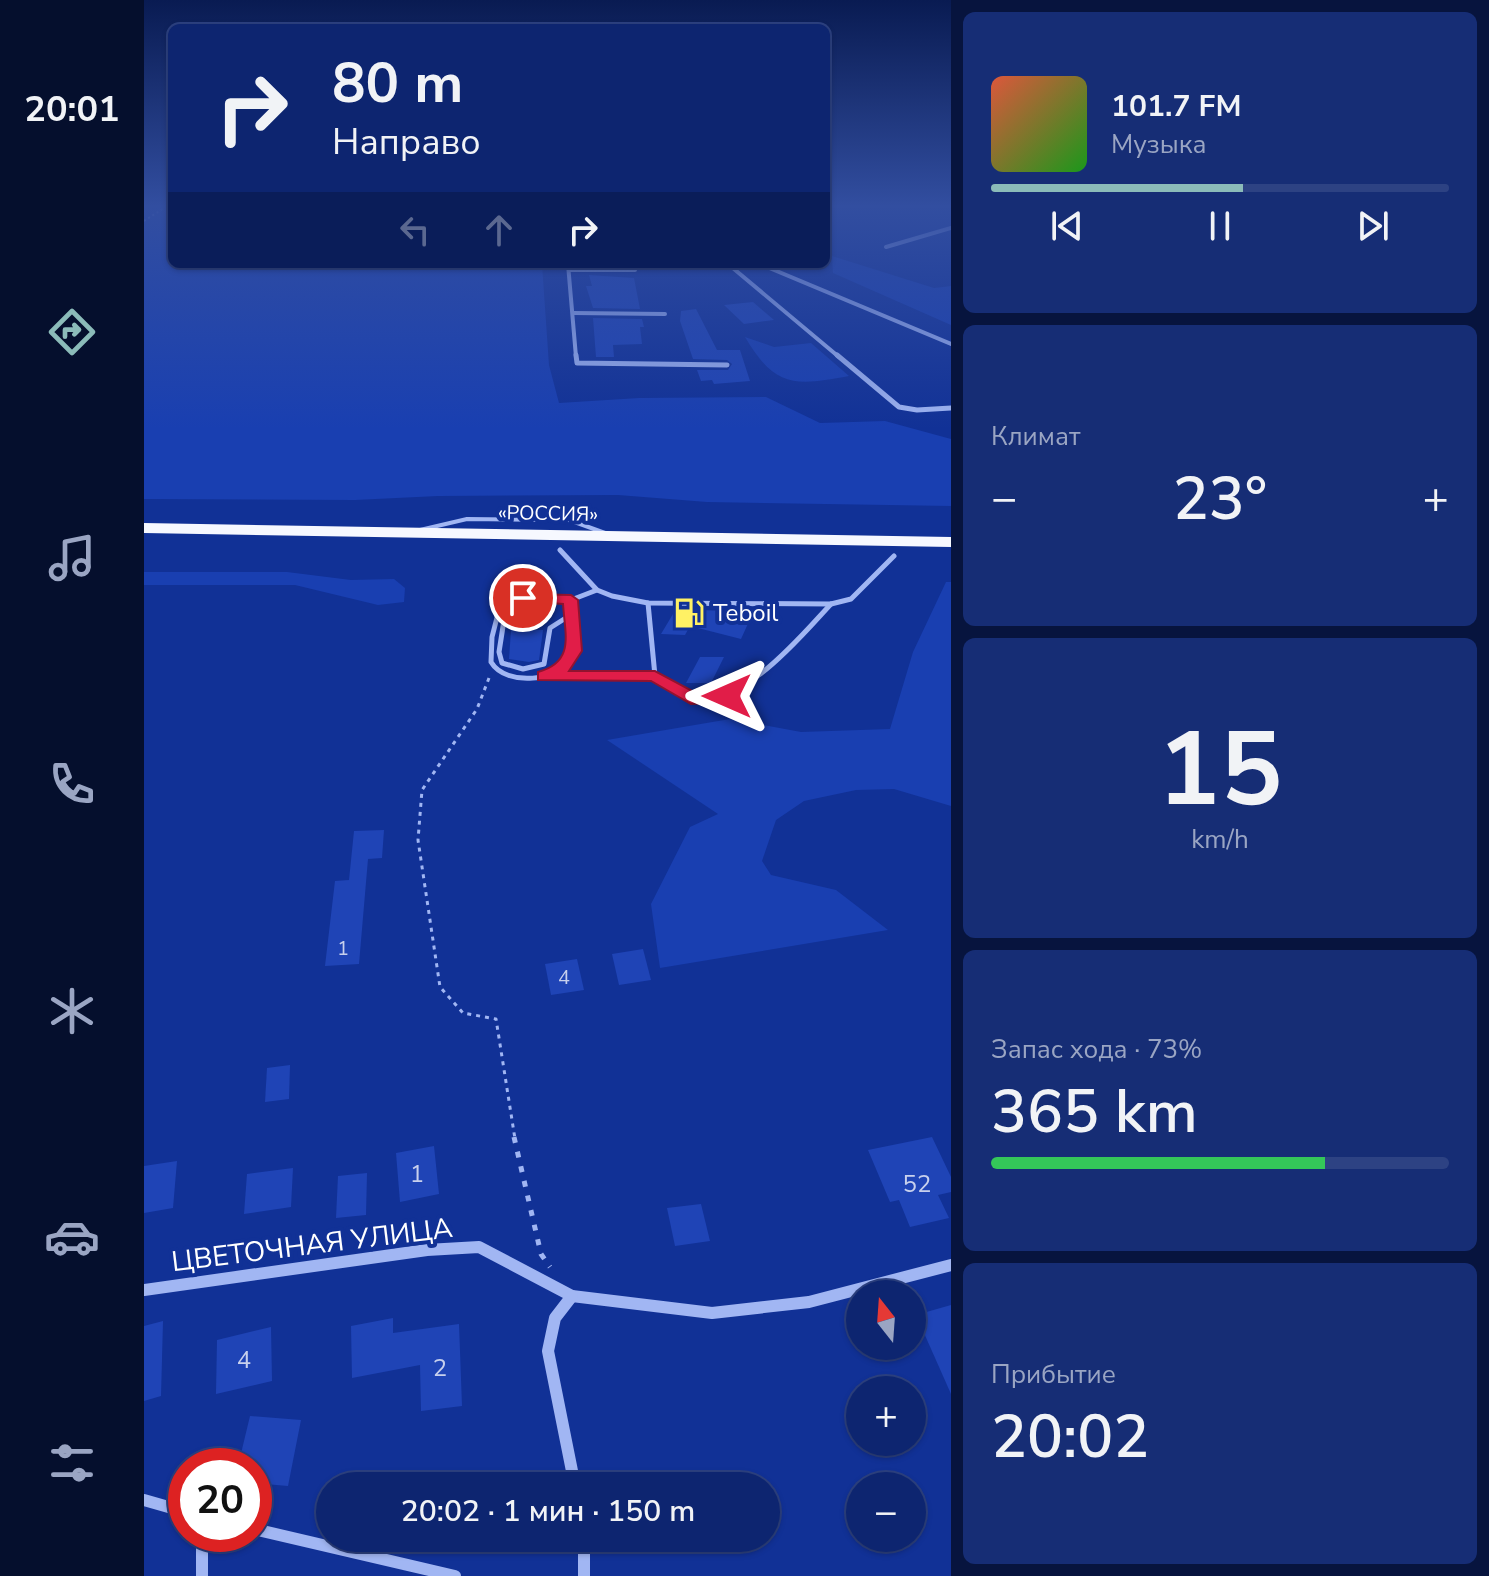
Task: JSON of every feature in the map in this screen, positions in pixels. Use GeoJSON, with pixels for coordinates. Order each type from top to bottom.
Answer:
{"type":"FeatureCollection","features":[{"type":"Feature","properties":{"kind":"highway","name":"«РОССИЯ»"},"geometry":{"type":"LineString","coordinates":[[144,528],[951,542]]}},
{"type":"Feature","properties":{"kind":"highway","name":"«РОССИЯ»"},"geometry":{"type":"LineString","coordinates":[[144,543],[951,557]]}},
{"type":"Feature","properties":{"kind":"street"},"geometry":{"type":"LineString","coordinates":[[570,282],[577,363],[727,365]]}},
{"type":"Feature","properties":{"kind":"street"},"geometry":{"type":"LineString","coordinates":[[749,282],[895,404],[917,410],[951,408]]}},
{"type":"Feature","properties":{"kind":"street"},"geometry":{"type":"LineString","coordinates":[[802,282],[951,344]]}},
{"type":"Feature","properties":{"kind":"street"},"geometry":{"type":"LineString","coordinates":[[573,313],[665,314]]}},
{"type":"Feature","properties":{"kind":"street","name":"ЦВЕТОЧНАЯ УЛИЦА"},"geometry":{"type":"LineString","coordinates":[[144,1290],[427,1250],[479,1247],[572,1296],[712,1313],[809,1302],[951,1265]]}},
{"type":"Feature","properties":{"kind":"street"},"geometry":{"type":"LineString","coordinates":[[572,1296],[555,1318],[548,1351],[572,1472]]}},
{"type":"Feature","properties":{"kind":"street"},"geometry":{"type":"LineString","coordinates":[[144,1500],[168,1507]]}},
{"type":"Feature","properties":{"kind":"street"},"geometry":{"type":"LineString","coordinates":[[272,1533],[455,1576]]}},
{"type":"Feature","properties":{"kind":"street"},"geometry":{"type":"LineString","coordinates":[[202,1552],[202,1576]]}},
{"type":"Feature","properties":{"kind":"street"},"geometry":{"type":"LineString","coordinates":[[584,1552],[584,1576]]}},
{"type":"Feature","properties":{"kind":"lane"},"geometry":{"type":"LineString","coordinates":[[560,550],[597,590],[648,603],[831,604],[851,599],[894,556]]}},
{"type":"Feature","properties":{"kind":"lane"},"geometry":{"type":"LineString","coordinates":[[597,590],[571,600],[523,598],[507,601],[496,613],[489,658],[493,667],[504,673],[544,676],[655,676],[691,698],[727,696],[778,658],[831,604]]}},
{"type":"Feature","properties":{"kind":"lane"},"geometry":{"type":"LineString","coordinates":[[544,676],[560,672],[574,651],[571,600]]}},
{"type":"Feature","properties":{"kind":"lane"},"geometry":{"type":"LineString","coordinates":[[507,601],[499,652],[502,663],[508,667],[536,668],[544,664],[550,628],[572,614]]}},
{"type":"Feature","properties":{"kind":"lane"},"geometry":{"type":"LineString","coordinates":[[648,603],[655,676]]}},
{"type":"Feature","properties":{"kind":"path"},"geometry":{"type":"LineString","coordinates":[[493,667],[477,709],[422,790],[418,840],[440,987],[463,1013],[496,1019],[519,1168],[541,1254],[572,1296]]}},
{"type":"Feature","properties":{"kind":"shaded area"},"geometry":{"type":"Polygon","coordinates":[[[144,282],[543,282],[549,365],[559,403],[639,398],[766,397],[820,423],[885,421],[951,439],[951,506],[707,502],[618,495],[438,496],[355,500],[144,499],[144,282]]]}},
{"type":"Feature","properties":{"kind":"shaded area"},"geometry":{"type":"Polygon","coordinates":[[[852,282],[913,282],[934,288],[951,286],[951,325],[852,282]]]}},
{"type":"Feature","properties":{"kind":"shaded area"},"geometry":{"type":"Polygon","coordinates":[[[745,337],[774,347],[811,343],[849,376],[800,382],[788,379],[766,366],[745,337]]]}},
{"type":"Feature","properties":{"kind":"shaded area"},"geometry":{"type":"Polygon","coordinates":[[[144,572],[287,572],[351,580],[394,579],[405,588],[404,602],[378,605],[295,585],[144,585],[144,572]]]}},
{"type":"Feature","properties":{"kind":"shaded area"},"geometry":{"type":"Polygon","coordinates":[[[946,582],[951,582],[951,806],[894,789],[856,790],[804,801],[776,820],[762,861],[771,875],[836,890],[888,930],[660,968],[651,904],[690,827],[718,814],[607,740],[730,719],[801,732],[890,729],[913,652],[946,582]]]}},
{"type":"Feature","properties":{"kind":"building"},"geometry":{"type":"Polygon","coordinates":[[[591,282],[635,282],[640,309],[593,308],[586,286],[592,286],[591,282]]]}},
{"type":"Feature","properties":{"kind":"building"},"geometry":{"type":"Polygon","coordinates":[[[753,302],[774,320],[744,324],[724,305],[753,302]]]}},
{"type":"Feature","properties":{"kind":"building"},"geometry":{"type":"Polygon","coordinates":[[[696,309],[717,350],[740,350],[750,381],[714,384],[712,380],[701,381],[697,370],[728,370],[732,364],[727,360],[693,359],[680,321],[681,311],[696,309]]]}},
{"type":"Feature","properties":{"kind":"building"},"geometry":{"type":"Polygon","coordinates":[[[593,318],[642,319],[642,344],[613,345],[614,357],[596,357],[593,318]]]}},
{"type":"Feature","properties":{"kind":"building"},"geometry":{"type":"Polygon","coordinates":[[[676,609],[726,611],[751,617],[741,639],[690,626],[685,635],[661,634],[676,609]]]}},
{"type":"Feature","properties":{"kind":"building"},"geometry":{"type":"Polygon","coordinates":[[[511,630],[543,630],[539,660],[509,659],[511,630]]]}},
{"type":"Feature","properties":{"kind":"building"},"geometry":{"type":"Polygon","coordinates":[[[700,657],[724,657],[711,683],[686,683],[700,657]]]}},
{"type":"Feature","properties":{"kind":"building"},"geometry":{"type":"Polygon","coordinates":[[[384,830],[382,858],[368,859],[359,964],[325,966],[335,881],[349,880],[354,831],[384,830]]]}},
{"type":"Feature","properties":{"kind":"building"},"geometry":{"type":"Polygon","coordinates":[[[643,949],[651,980],[619,985],[612,954],[643,949]]]}},
{"type":"Feature","properties":{"kind":"building"},"geometry":{"type":"Polygon","coordinates":[[[577,959],[584,990],[551,995],[545,964],[577,959]]]}},
{"type":"Feature","properties":{"kind":"building"},"geometry":{"type":"Polygon","coordinates":[[[290,1065],[289,1099],[265,1102],[267,1068],[290,1065]]]}},
{"type":"Feature","properties":{"kind":"building"},"geometry":{"type":"Polygon","coordinates":[[[932,1137],[951,1177],[951,1192],[938,1195],[949,1218],[910,1227],[899,1200],[890,1202],[868,1150],[932,1137]]]}},
{"type":"Feature","properties":{"kind":"building"},"geometry":{"type":"Polygon","coordinates":[[[434,1146],[439,1194],[400,1202],[396,1153],[434,1146]]]}},
{"type":"Feature","properties":{"kind":"building"},"geometry":{"type":"Polygon","coordinates":[[[177,1161],[173,1208],[144,1213],[144,1166],[177,1161]]]}},
{"type":"Feature","properties":{"kind":"building"},"geometry":{"type":"Polygon","coordinates":[[[293,1168],[291,1207],[244,1214],[247,1174],[293,1168]]]}},
{"type":"Feature","properties":{"kind":"building"},"geometry":{"type":"Polygon","coordinates":[[[367,1173],[366,1215],[336,1218],[338,1176],[367,1173]]]}},
{"type":"Feature","properties":{"kind":"building"},"geometry":{"type":"Polygon","coordinates":[[[701,1204],[710,1241],[675,1246],[667,1208],[701,1204]]]}},
{"type":"Feature","properties":{"kind":"building"},"geometry":{"type":"Polygon","coordinates":[[[951,1305],[951,1394],[926,1338],[926,1312],[951,1305]]]}},
{"type":"Feature","properties":{"kind":"building"},"geometry":{"type":"Polygon","coordinates":[[[393,1318],[393,1333],[459,1324],[462,1406],[421,1411],[420,1365],[352,1378],[351,1326],[393,1318]]]}},
{"type":"Feature","properties":{"kind":"building"},"geometry":{"type":"Polygon","coordinates":[[[163,1321],[161,1396],[144,1401],[144,1326],[163,1321]]]}},
{"type":"Feature","properties":{"kind":"building"},"geometry":{"type":"Polygon","coordinates":[[[271,1327],[272,1381],[216,1394],[217,1340],[271,1327]]]}},
{"type":"Feature","properties":{"kind":"building"},"geometry":{"type":"Polygon","coordinates":[[[250,1416],[301,1420],[288,1486],[272,1485],[272,1448],[242,1448],[250,1416]]]}},
{"type":"Feature","properties":{"kind":"place","name":"Teboil"},"geometry":{"type":"Point","coordinates":[689,613]}},
{"type":"Feature","properties":{"kind":"route"},"geometry":{"type":"LineString","coordinates":[[523,598],[571,600],[574,651],[560,672],[544,676],[655,676],[691,698],[727,696]]}}]}
